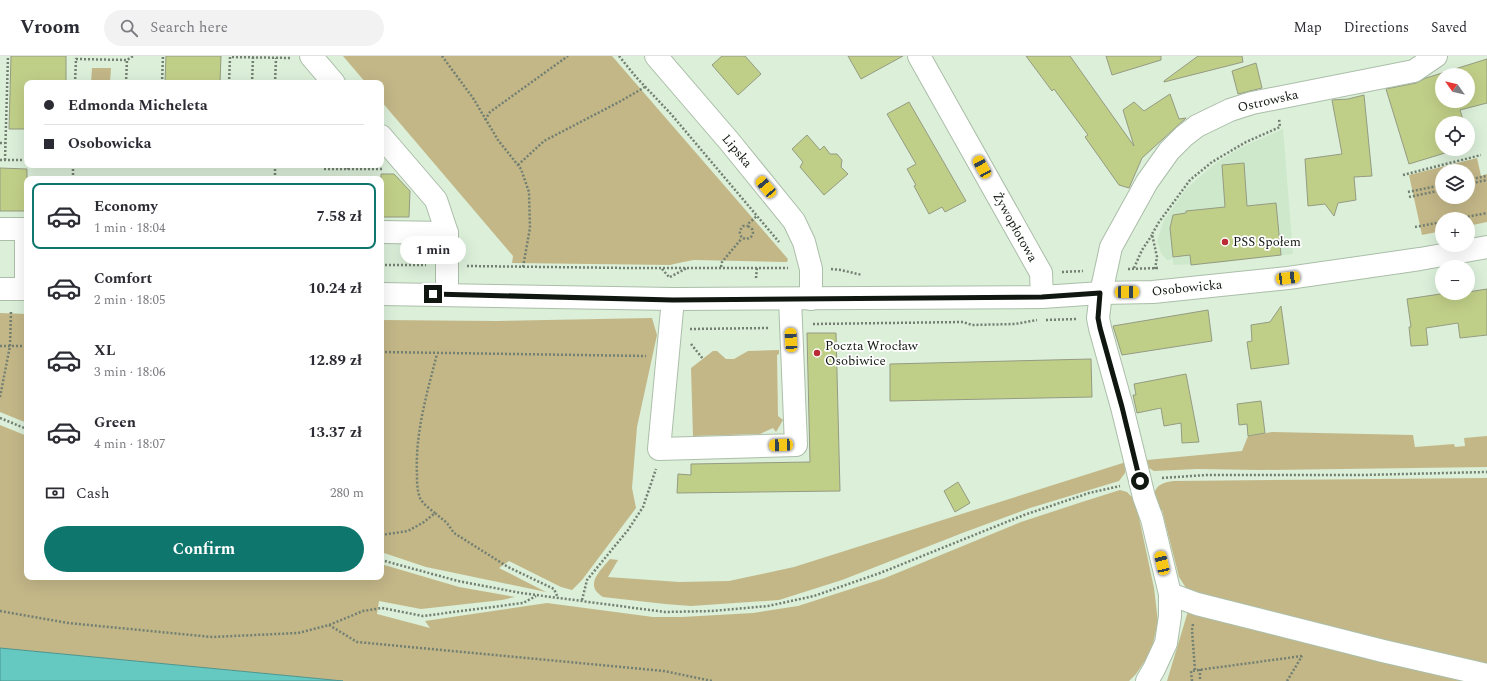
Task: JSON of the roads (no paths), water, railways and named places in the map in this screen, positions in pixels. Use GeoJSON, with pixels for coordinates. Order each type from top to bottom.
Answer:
{"type":"FeatureCollection","features":[{"type":"Feature","properties":{"kind":"street","name":"Lipska"},"geometry":{"type":"LineString","coordinates":[[656,56],[729,141],[794,221],[804,242],[812,268],[790,325],[796,445],[659,449],[667,357],[677,330],[673,300]]}},
{"type":"Feature","properties":{"kind":"street","name":"Żywopłotowa"},"geometry":{"type":"LineString","coordinates":[[919,56],[1041,273],[1042,297]]}},
{"type":"Feature","properties":{"kind":"street","name":"Ostrowska"},"geometry":{"type":"LineString","coordinates":[[1147,681],[1154,670],[1166,643],[1170,616],[1170,594],[1152,519],[1140,481],[1098,318],[1100,293],[1111,247],[1147,182],[1169,151],[1184,136],[1198,126],[1230,110],[1252,103],[1414,71],[1436,56]]}},
{"type":"Feature","properties":{"kind":"street"},"geometry":{"type":"LineString","coordinates":[[302,57],[330,80]]}},
{"type":"Feature","properties":{"kind":"street"},"geometry":{"type":"LineString","coordinates":[[384,139],[436,200],[447,233],[446,295]]}},
{"type":"Feature","properties":{"kind":"street"},"geometry":{"type":"LineString","coordinates":[[0,229],[24,229]]}},
{"type":"Feature","properties":{"kind":"street"},"geometry":{"type":"LineString","coordinates":[[384,232],[447,233]]}},
{"type":"Feature","properties":{"kind":"street"},"geometry":{"type":"LineString","coordinates":[[17,289],[24,247]]}},
{"type":"Feature","properties":{"kind":"street","name":"Osobowicka"},"geometry":{"type":"LineString","coordinates":[[384,294],[673,300],[1042,297],[1100,293],[1153,292],[1288,278],[1413,260],[1487,247]]}},
{"type":"Feature","properties":{"kind":"street"},"geometry":{"type":"LineString","coordinates":[[1170,594],[1197,604],[1383,651],[1487,675]]}},
{"type":"Feature","properties":{"kind":"water"},"geometry":{"type":"Polygon","coordinates":[[[0,648],[343,681],[0,681],[0,648]]]}},
{"type":"Feature","properties":{"kind":"place","name":"PSS Społem"},"geometry":{"type":"Point","coordinates":[1225,242]}},
{"type":"Feature","properties":{"kind":"place","name":"Poczta Wrocław Osobiwice"},"geometry":{"type":"Point","coordinates":[817,353]}}]}
